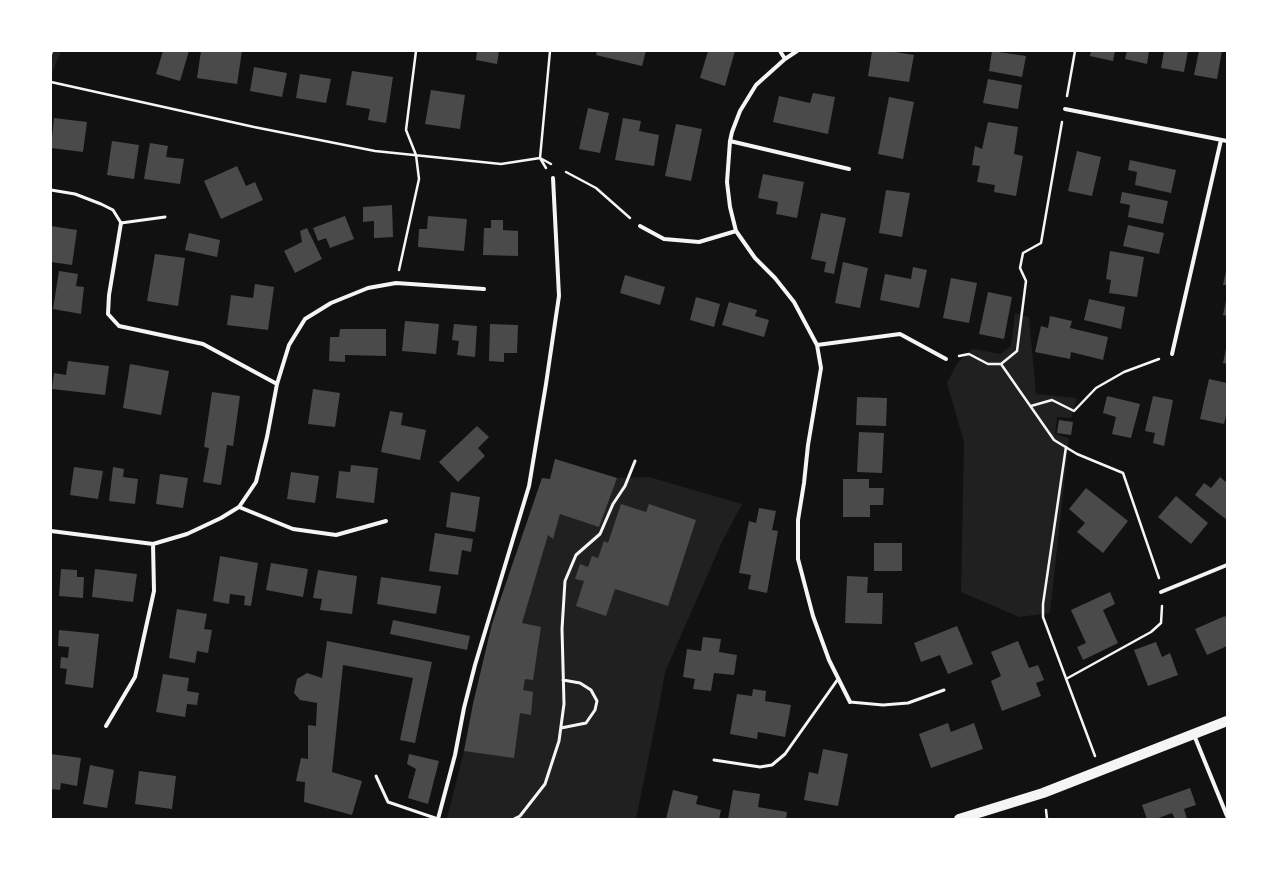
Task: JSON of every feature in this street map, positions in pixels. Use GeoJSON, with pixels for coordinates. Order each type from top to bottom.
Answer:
{"type":"FeatureCollection","features":[{"type":"Feature","properties":{"kind":"main road"},"geometry":{"type":"LineString","coordinates":[[959,819],[1043,793],[1227,721]]}},
{"type":"Feature","properties":{"kind":"street"},"geometry":{"type":"LineString","coordinates":[[780,51],[785,59]]}},
{"type":"Feature","properties":{"kind":"street"},"geometry":{"type":"LineString","coordinates":[[797,51],[785,59],[756,85],[740,110],[730,141],[727,182],[730,207],[736,231],[755,258],[775,278],[794,302],[817,345],[821,368],[808,445],[798,520],[798,559],[814,616],[829,660],[850,702]]}},
{"type":"Feature","properties":{"kind":"street"},"geometry":{"type":"LineString","coordinates":[[1064,109],[1227,141]]}},
{"type":"Feature","properties":{"kind":"street"},"geometry":{"type":"LineString","coordinates":[[1172,354],[1221,140]]}},
{"type":"Feature","properties":{"kind":"street"},"geometry":{"type":"LineString","coordinates":[[730,141],[849,169]]}},
{"type":"Feature","properties":{"kind":"street"},"geometry":{"type":"LineString","coordinates":[[438,819],[455,755],[464,708],[475,664],[529,486],[559,296],[553,178]]}},
{"type":"Feature","properties":{"kind":"street"},"geometry":{"type":"LineString","coordinates":[[121,223],[109,295],[108,314],[119,326],[203,344],[277,384]]}},
{"type":"Feature","properties":{"kind":"street"},"geometry":{"type":"LineString","coordinates":[[640,226],[664,239],[699,242],[736,231]]}},
{"type":"Feature","properties":{"kind":"street"},"geometry":{"type":"LineString","coordinates":[[51,531],[153,544],[187,534],[221,518],[239,507],[256,482],[267,437],[277,384],[289,345],[305,319],[331,303],[368,288],[396,283],[484,289]]}},
{"type":"Feature","properties":{"kind":"street"},"geometry":{"type":"LineString","coordinates":[[817,345],[900,334],[946,359]]}},
{"type":"Feature","properties":{"kind":"street"},"geometry":{"type":"LineString","coordinates":[[239,507],[293,530],[336,535],[386,521]]}},
{"type":"Feature","properties":{"kind":"street"},"geometry":{"type":"LineString","coordinates":[[106,726],[135,677],[154,591],[153,544]]}},
{"type":"Feature","properties":{"kind":"street"},"geometry":{"type":"LineString","coordinates":[[1162,592],[1227,565]]}},
{"type":"Feature","properties":{"kind":"street"},"geometry":{"type":"LineString","coordinates":[[1193,735],[1227,816]]}},
{"type":"Feature","properties":{"kind":"lane"},"geometry":{"type":"LineString","coordinates":[[51,190],[75,194],[101,204],[113,210],[121,223],[165,217]]}},
{"type":"Feature","properties":{"kind":"lane"},"geometry":{"type":"LineString","coordinates":[[514,819],[520,816],[545,784],[559,741],[564,704],[562,629],[566,580],[576,555],[600,534],[613,504],[625,486],[635,461]]}},
{"type":"Feature","properties":{"kind":"lane"},"geometry":{"type":"LineString","coordinates":[[714,760],[760,767],[772,765],[785,754],[838,679]]}},
{"type":"Feature","properties":{"kind":"lane"},"geometry":{"type":"LineString","coordinates":[[561,728],[586,723],[595,710],[597,701],[591,690],[580,683],[563,680]]}},
{"type":"Feature","properties":{"kind":"lane"},"geometry":{"type":"LineString","coordinates":[[850,702],[884,705],[908,703],[944,690]]}},
{"type":"Feature","properties":{"kind":"lane"},"geometry":{"type":"LineString","coordinates":[[376,776],[388,802],[438,819]]}},
{"type":"Feature","properties":{"kind":"path"},"geometry":{"type":"LineString","coordinates":[[396,283],[419,179],[416,155],[406,130],[416,51]]}},
{"type":"Feature","properties":{"kind":"path"},"geometry":{"type":"LineString","coordinates":[[550,51],[540,158],[553,178]]}},
{"type":"Feature","properties":{"kind":"path"},"geometry":{"type":"LineString","coordinates":[[946,359],[969,354],[988,364],[1001,364],[1017,350],[1026,281],[1020,268],[1023,253],[1041,244],[1075,51]]}},
{"type":"Feature","properties":{"kind":"path"},"geometry":{"type":"LineString","coordinates":[[51,82],[254,127],[376,151],[501,164],[540,158],[554,166]]}},
{"type":"Feature","properties":{"kind":"path"},"geometry":{"type":"LineString","coordinates":[[561,170],[596,188],[640,226]]}},
{"type":"Feature","properties":{"kind":"path"},"geometry":{"type":"LineString","coordinates":[[1031,406],[1052,400],[1074,411],[1096,388],[1124,372],[1172,354]]}},
{"type":"Feature","properties":{"kind":"path"},"geometry":{"type":"LineString","coordinates":[[1001,364],[1054,440],[1077,454],[1123,473],[1162,592],[1161,623],[1151,632],[1066,679]]}},
{"type":"Feature","properties":{"kind":"path"},"geometry":{"type":"LineString","coordinates":[[1066,447],[1043,604],[1043,617],[1100,771]]}},
{"type":"Feature","properties":{"kind":"shaded area"},"geometry":{"type":"Polygon","coordinates":[[[51,51],[61,51],[51,76],[51,51]]]}},
{"type":"Feature","properties":{"kind":"shaded area"},"geometry":{"type":"Polygon","coordinates":[[[1015,313],[1029,317],[1036,394],[1077,398],[1071,418],[1057,417],[1055,434],[1069,438],[1050,613],[1019,617],[961,592],[964,442],[947,383],[958,362],[973,349],[1000,354],[1011,346],[1015,313]]]}},
{"type":"Feature","properties":{"kind":"shaded area"},"geometry":{"type":"Polygon","coordinates":[[[555,459],[617,478],[649,477],[742,504],[721,544],[665,672],[636,819],[447,819],[464,751],[473,704],[492,624],[542,478],[550,479],[555,459]]]}},
{"type":"Feature","properties":{"kind":"building"},"geometry":{"type":"Polygon","coordinates":[[[163,51],[189,51],[180,81],[156,74],[163,51]]]}},
{"type":"Feature","properties":{"kind":"building"},"geometry":{"type":"Polygon","coordinates":[[[201,51],[242,51],[237,84],[197,78],[201,51]]]}},
{"type":"Feature","properties":{"kind":"building"},"geometry":{"type":"Polygon","coordinates":[[[477,51],[499,51],[497,64],[476,60],[477,51]]]}},
{"type":"Feature","properties":{"kind":"building"},"geometry":{"type":"Polygon","coordinates":[[[597,51],[646,51],[642,66],[596,55],[597,51]]]}},
{"type":"Feature","properties":{"kind":"building"},"geometry":{"type":"Polygon","coordinates":[[[708,51],[735,51],[725,86],[700,78],[708,51]]]}},
{"type":"Feature","properties":{"kind":"building"},"geometry":{"type":"Polygon","coordinates":[[[872,51],[889,51],[914,55],[909,82],[868,76],[872,51]]]}},
{"type":"Feature","properties":{"kind":"building"},"geometry":{"type":"Polygon","coordinates":[[[992,51],[1026,56],[1022,77],[989,71],[992,51]]]}},
{"type":"Feature","properties":{"kind":"building"},"geometry":{"type":"Polygon","coordinates":[[[1091,51],[1115,51],[1113,61],[1090,56],[1091,51]]]}},
{"type":"Feature","properties":{"kind":"building"},"geometry":{"type":"Polygon","coordinates":[[[1127,51],[1149,51],[1147,64],[1125,59],[1127,51]]]}},
{"type":"Feature","properties":{"kind":"building"},"geometry":{"type":"Polygon","coordinates":[[[1164,51],[1188,51],[1184,72],[1161,68],[1164,51]]]}},
{"type":"Feature","properties":{"kind":"building"},"geometry":{"type":"Polygon","coordinates":[[[1199,51],[1222,51],[1217,79],[1194,75],[1199,51]]]}},
{"type":"Feature","properties":{"kind":"building"},"geometry":{"type":"Polygon","coordinates":[[[254,67],[287,73],[282,97],[250,91],[254,67]]]}},
{"type":"Feature","properties":{"kind":"building"},"geometry":{"type":"Polygon","coordinates":[[[352,71],[393,77],[386,123],[368,120],[370,109],[346,105],[352,71]]]}},
{"type":"Feature","properties":{"kind":"building"},"geometry":{"type":"Polygon","coordinates":[[[300,74],[331,79],[326,103],[296,98],[300,74]]]}},
{"type":"Feature","properties":{"kind":"building"},"geometry":{"type":"Polygon","coordinates":[[[988,79],[1022,85],[1018,109],[983,103],[988,79]]]}},
{"type":"Feature","properties":{"kind":"building"},"geometry":{"type":"Polygon","coordinates":[[[431,90],[465,95],[460,129],[425,124],[431,90]]]}},
{"type":"Feature","properties":{"kind":"building"},"geometry":{"type":"Polygon","coordinates":[[[813,93],[835,97],[828,134],[773,122],[779,96],[810,103],[813,93]]]}},
{"type":"Feature","properties":{"kind":"building"},"geometry":{"type":"Polygon","coordinates":[[[889,97],[914,102],[903,159],[878,154],[889,97]]]}},
{"type":"Feature","properties":{"kind":"building"},"geometry":{"type":"Polygon","coordinates":[[[588,108],[609,113],[600,153],[579,149],[588,108]]]}},
{"type":"Feature","properties":{"kind":"building"},"geometry":{"type":"Polygon","coordinates":[[[54,118],[87,122],[83,152],[51,148],[54,118]]]}},
{"type":"Feature","properties":{"kind":"building"},"geometry":{"type":"Polygon","coordinates":[[[623,118],[641,121],[639,131],[659,135],[654,166],[615,160],[623,118]]]}},
{"type":"Feature","properties":{"kind":"building"},"geometry":{"type":"Polygon","coordinates":[[[988,122],[1018,127],[1014,154],[1023,156],[1016,196],[994,192],[995,185],[977,182],[980,166],[972,165],[975,146],[982,149],[988,122]]]}},
{"type":"Feature","properties":{"kind":"building"},"geometry":{"type":"Polygon","coordinates":[[[676,124],[702,129],[691,181],[665,176],[676,124]]]}},
{"type":"Feature","properties":{"kind":"building"},"geometry":{"type":"Polygon","coordinates":[[[112,141],[139,145],[134,179],[107,175],[112,141]]]}},
{"type":"Feature","properties":{"kind":"building"},"geometry":{"type":"Polygon","coordinates":[[[150,143],[168,146],[166,157],[184,159],[180,184],[144,179],[150,143]]]}},
{"type":"Feature","properties":{"kind":"building"},"geometry":{"type":"Polygon","coordinates":[[[1077,151],[1101,157],[1092,196],[1068,191],[1077,151]]]}},
{"type":"Feature","properties":{"kind":"building"},"geometry":{"type":"Polygon","coordinates":[[[1130,160],[1176,170],[1171,193],[1135,185],[1137,172],[1128,170],[1130,160]]]}},
{"type":"Feature","properties":{"kind":"building"},"geometry":{"type":"Polygon","coordinates":[[[237,166],[246,186],[255,182],[263,200],[221,219],[204,181],[237,166]]]}},
{"type":"Feature","properties":{"kind":"building"},"geometry":{"type":"Polygon","coordinates":[[[763,174],[804,182],[797,218],[776,214],[778,202],[758,198],[763,174]]]}},
{"type":"Feature","properties":{"kind":"building"},"geometry":{"type":"Polygon","coordinates":[[[886,190],[910,193],[902,237],[879,233],[886,190]]]}},
{"type":"Feature","properties":{"kind":"building"},"geometry":{"type":"Polygon","coordinates":[[[1122,192],[1168,201],[1163,224],[1128,217],[1130,205],[1120,203],[1122,192]]]}},
{"type":"Feature","properties":{"kind":"building"},"geometry":{"type":"Polygon","coordinates":[[[392,205],[393,237],[374,238],[374,221],[363,222],[363,207],[392,205]]]}},
{"type":"Feature","properties":{"kind":"building"},"geometry":{"type":"Polygon","coordinates":[[[821,213],[846,218],[834,274],[824,272],[826,262],[811,259],[821,213]]]}},
{"type":"Feature","properties":{"kind":"building"},"geometry":{"type":"Polygon","coordinates":[[[345,216],[354,239],[330,248],[326,238],[318,241],[313,228],[345,216]]]}},
{"type":"Feature","properties":{"kind":"building"},"geometry":{"type":"Polygon","coordinates":[[[428,216],[467,219],[464,251],[418,247],[419,229],[427,229],[428,216]]]}},
{"type":"Feature","properties":{"kind":"building"},"geometry":{"type":"Polygon","coordinates":[[[491,220],[503,220],[503,230],[518,231],[518,256],[483,255],[484,228],[491,228],[491,220]]]}},
{"type":"Feature","properties":{"kind":"building"},"geometry":{"type":"Polygon","coordinates":[[[1128,225],[1164,233],[1159,254],[1123,246],[1128,225]]]}},
{"type":"Feature","properties":{"kind":"building"},"geometry":{"type":"Polygon","coordinates":[[[51,226],[77,230],[72,265],[51,262],[51,226]]]}},
{"type":"Feature","properties":{"kind":"building"},"geometry":{"type":"Polygon","coordinates":[[[307,228],[322,259],[295,273],[284,251],[302,242],[300,231],[307,228]]]}},
{"type":"Feature","properties":{"kind":"building"},"geometry":{"type":"Polygon","coordinates":[[[189,233],[220,240],[217,257],[185,250],[189,233]]]}},
{"type":"Feature","properties":{"kind":"building"},"geometry":{"type":"Polygon","coordinates":[[[1110,251],[1144,257],[1137,297],[1109,293],[1111,280],[1106,279],[1110,251]]]}},
{"type":"Feature","properties":{"kind":"building"},"geometry":{"type":"Polygon","coordinates":[[[155,254],[185,258],[178,306],[147,301],[155,254]]]}},
{"type":"Feature","properties":{"kind":"building"},"geometry":{"type":"Polygon","coordinates":[[[843,262],[868,268],[860,308],[835,303],[843,262]]]}},
{"type":"Feature","properties":{"kind":"building"},"geometry":{"type":"Polygon","coordinates":[[[913,267],[927,270],[919,308],[880,300],[885,274],[911,279],[913,267]]]}},
{"type":"Feature","properties":{"kind":"building"},"geometry":{"type":"Polygon","coordinates":[[[59,271],[78,274],[76,286],[84,287],[81,314],[53,309],[59,271]]]}},
{"type":"Feature","properties":{"kind":"building"},"geometry":{"type":"Polygon","coordinates":[[[1226,271],[1227,285],[1223,285],[1226,271]]]}},
{"type":"Feature","properties":{"kind":"building"},"geometry":{"type":"Polygon","coordinates":[[[625,275],[665,287],[660,305],[620,293],[625,275]]]}},
{"type":"Feature","properties":{"kind":"building"},"geometry":{"type":"Polygon","coordinates":[[[951,278],[977,283],[969,323],[943,318],[951,278]]]}},
{"type":"Feature","properties":{"kind":"building"},"geometry":{"type":"Polygon","coordinates":[[[255,284],[274,287],[268,330],[227,325],[231,295],[253,298],[255,284]]]}},
{"type":"Feature","properties":{"kind":"building"},"geometry":{"type":"Polygon","coordinates":[[[988,292],[1012,297],[1004,339],[979,334],[988,292]]]}},
{"type":"Feature","properties":{"kind":"building"},"geometry":{"type":"Polygon","coordinates":[[[696,297],[720,304],[714,327],[690,320],[696,297]]]}},
{"type":"Feature","properties":{"kind":"building"},"geometry":{"type":"Polygon","coordinates":[[[1089,299],[1125,307],[1121,329],[1084,320],[1089,299]]]}},
{"type":"Feature","properties":{"kind":"building"},"geometry":{"type":"Polygon","coordinates":[[[1227,300],[1227,316],[1223,315],[1227,300]]]}},
{"type":"Feature","properties":{"kind":"building"},"geometry":{"type":"Polygon","coordinates":[[[729,302],[757,310],[755,316],[769,320],[764,337],[722,325],[729,302]]]}},
{"type":"Feature","properties":{"kind":"building"},"geometry":{"type":"Polygon","coordinates":[[[1050,316],[1072,321],[1070,328],[1108,337],[1103,360],[1071,352],[1070,359],[1035,352],[1041,326],[1048,328],[1050,316]]]}},
{"type":"Feature","properties":{"kind":"building"},"geometry":{"type":"Polygon","coordinates":[[[405,321],[439,324],[436,354],[402,351],[405,321]]]}},
{"type":"Feature","properties":{"kind":"building"},"geometry":{"type":"Polygon","coordinates":[[[454,324],[477,326],[475,357],[457,355],[459,341],[452,340],[454,324]]]}},
{"type":"Feature","properties":{"kind":"building"},"geometry":{"type":"Polygon","coordinates":[[[490,324],[518,325],[517,353],[504,353],[504,362],[489,361],[490,324]]]}},
{"type":"Feature","properties":{"kind":"building"},"geometry":{"type":"Polygon","coordinates":[[[340,329],[386,329],[386,356],[345,355],[345,362],[329,361],[330,337],[339,337],[340,329]]]}},
{"type":"Feature","properties":{"kind":"building"},"geometry":{"type":"Polygon","coordinates":[[[1227,348],[1227,364],[1223,363],[1227,348]]]}},
{"type":"Feature","properties":{"kind":"building"},"geometry":{"type":"Polygon","coordinates":[[[68,361],[109,366],[105,395],[52,389],[54,373],[66,375],[68,361]]]}},
{"type":"Feature","properties":{"kind":"building"},"geometry":{"type":"Polygon","coordinates":[[[130,364],[169,371],[161,415],[123,408],[130,364]]]}},
{"type":"Feature","properties":{"kind":"building"},"geometry":{"type":"Polygon","coordinates":[[[1209,379],[1227,383],[1227,411],[1224,424],[1200,419],[1209,379]]]}},
{"type":"Feature","properties":{"kind":"building"},"geometry":{"type":"Polygon","coordinates":[[[313,389],[340,393],[335,427],[308,424],[313,389]]]}},
{"type":"Feature","properties":{"kind":"building"},"geometry":{"type":"Polygon","coordinates":[[[212,392],[240,396],[233,446],[227,445],[221,485],[203,482],[209,448],[204,447],[212,392]]]}},
{"type":"Feature","properties":{"kind":"building"},"geometry":{"type":"Polygon","coordinates":[[[1107,396],[1140,404],[1131,438],[1112,434],[1116,417],[1103,413],[1107,396]]]}},
{"type":"Feature","properties":{"kind":"building"},"geometry":{"type":"Polygon","coordinates":[[[1153,396],[1173,400],[1164,446],[1153,443],[1155,433],[1145,431],[1153,396]]]}},
{"type":"Feature","properties":{"kind":"building"},"geometry":{"type":"Polygon","coordinates":[[[857,397],[887,398],[886,426],[856,425],[857,397]]]}},
{"type":"Feature","properties":{"kind":"building"},"geometry":{"type":"Polygon","coordinates":[[[390,411],[403,413],[401,425],[426,430],[420,460],[381,452],[390,411]]]}},
{"type":"Feature","properties":{"kind":"building"},"geometry":{"type":"Polygon","coordinates":[[[1059,420],[1073,422],[1071,435],[1057,433],[1059,420]]]}},
{"type":"Feature","properties":{"kind":"building"},"geometry":{"type":"Polygon","coordinates":[[[477,426],[489,437],[478,448],[485,456],[458,482],[439,462],[477,426]]]}},
{"type":"Feature","properties":{"kind":"building"},"geometry":{"type":"Polygon","coordinates":[[[859,432],[884,433],[882,473],[857,472],[859,432]]]}},
{"type":"Feature","properties":{"kind":"building"},"geometry":{"type":"Polygon","coordinates":[[[555,459],[617,478],[599,527],[560,514],[553,539],[548,535],[522,623],[541,627],[533,680],[525,679],[523,690],[533,692],[531,715],[520,713],[514,758],[464,751],[473,704],[492,624],[542,478],[550,479],[555,459]]]}},
{"type":"Feature","properties":{"kind":"building"},"geometry":{"type":"Polygon","coordinates":[[[351,465],[378,468],[374,503],[336,498],[339,471],[350,472],[351,465]]]}},
{"type":"Feature","properties":{"kind":"building"},"geometry":{"type":"Polygon","coordinates":[[[74,467],[103,471],[98,499],[70,495],[74,467]]]}},
{"type":"Feature","properties":{"kind":"building"},"geometry":{"type":"Polygon","coordinates":[[[113,467],[124,469],[123,477],[138,479],[135,504],[109,501],[113,467]]]}},
{"type":"Feature","properties":{"kind":"building"},"geometry":{"type":"Polygon","coordinates":[[[291,472],[319,476],[315,503],[287,499],[291,472]]]}},
{"type":"Feature","properties":{"kind":"building"},"geometry":{"type":"Polygon","coordinates":[[[160,474],[188,478],[183,508],[156,504],[160,474]]]}},
{"type":"Feature","properties":{"kind":"building"},"geometry":{"type":"Polygon","coordinates":[[[1220,477],[1227,483],[1227,520],[1195,495],[1204,483],[1211,488],[1220,477]]]}},
{"type":"Feature","properties":{"kind":"building"},"geometry":{"type":"Polygon","coordinates":[[[843,479],[869,479],[869,488],[884,488],[883,505],[870,505],[870,517],[843,517],[843,479]]]}},
{"type":"Feature","properties":{"kind":"building"},"geometry":{"type":"Polygon","coordinates":[[[1086,488],[1128,521],[1103,553],[1077,532],[1085,523],[1069,509],[1086,488]]]}},
{"type":"Feature","properties":{"kind":"building"},"geometry":{"type":"Polygon","coordinates":[[[451,492],[480,497],[475,532],[446,527],[451,492]]]}},
{"type":"Feature","properties":{"kind":"building"},"geometry":{"type":"Polygon","coordinates":[[[1176,496],[1208,523],[1191,544],[1158,517],[1176,496]]]}},
{"type":"Feature","properties":{"kind":"building"},"geometry":{"type":"Polygon","coordinates":[[[621,504],[646,512],[649,504],[696,520],[668,606],[615,589],[606,616],[576,606],[584,581],[575,579],[580,564],[588,567],[592,556],[598,558],[604,541],[608,543],[621,504]]]}},
{"type":"Feature","properties":{"kind":"building"},"geometry":{"type":"Polygon","coordinates":[[[759,508],[776,511],[772,530],[778,531],[767,593],[748,589],[751,575],[739,573],[749,521],[756,523],[759,508]]]}},
{"type":"Feature","properties":{"kind":"building"},"geometry":{"type":"Polygon","coordinates":[[[435,533],[473,539],[471,552],[462,550],[458,575],[429,571],[435,533]]]}},
{"type":"Feature","properties":{"kind":"building"},"geometry":{"type":"Polygon","coordinates":[[[874,543],[902,543],[902,571],[874,571],[874,543]]]}},
{"type":"Feature","properties":{"kind":"building"},"geometry":{"type":"Polygon","coordinates":[[[220,556],[258,563],[251,606],[244,605],[245,596],[230,594],[229,604],[213,601],[220,556]]]}},
{"type":"Feature","properties":{"kind":"building"},"geometry":{"type":"Polygon","coordinates":[[[271,563],[308,569],[303,597],[266,590],[271,563]]]}},
{"type":"Feature","properties":{"kind":"building"},"geometry":{"type":"Polygon","coordinates":[[[61,569],[77,570],[77,577],[84,577],[83,598],[59,596],[61,569]]]}},
{"type":"Feature","properties":{"kind":"building"},"geometry":{"type":"Polygon","coordinates":[[[95,569],[137,574],[133,602],[92,597],[95,569]]]}},
{"type":"Feature","properties":{"kind":"building"},"geometry":{"type":"Polygon","coordinates":[[[318,570],[357,576],[352,614],[320,610],[322,599],[313,598],[318,570]]]}},
{"type":"Feature","properties":{"kind":"building"},"geometry":{"type":"Polygon","coordinates":[[[847,576],[868,577],[867,593],[883,593],[882,624],[845,623],[847,576]]]}},
{"type":"Feature","properties":{"kind":"building"},"geometry":{"type":"Polygon","coordinates":[[[381,577],[441,586],[436,614],[377,604],[381,577]]]}},
{"type":"Feature","properties":{"kind":"building"},"geometry":{"type":"Polygon","coordinates":[[[1110,592],[1115,604],[1103,610],[1118,643],[1083,660],[1077,647],[1086,643],[1071,610],[1110,592]]]}},
{"type":"Feature","properties":{"kind":"building"},"geometry":{"type":"Polygon","coordinates":[[[177,609],[207,614],[204,629],[212,630],[208,653],[197,651],[195,663],[169,658],[177,609]]]}},
{"type":"Feature","properties":{"kind":"building"},"geometry":{"type":"Polygon","coordinates":[[[1225,616],[1227,620],[1227,646],[1207,655],[1195,629],[1225,616]]]}},
{"type":"Feature","properties":{"kind":"building"},"geometry":{"type":"Polygon","coordinates":[[[393,620],[470,636],[467,650],[390,634],[393,620]]]}},
{"type":"Feature","properties":{"kind":"building"},"geometry":{"type":"Polygon","coordinates":[[[957,626],[973,664],[948,674],[940,655],[921,662],[914,643],[957,626]]]}},
{"type":"Feature","properties":{"kind":"building"},"geometry":{"type":"Polygon","coordinates":[[[59,630],[99,634],[93,688],[65,684],[67,669],[60,668],[61,657],[68,658],[69,647],[58,646],[59,630]]]}},
{"type":"Feature","properties":{"kind":"building"},"geometry":{"type":"Polygon","coordinates":[[[703,637],[721,639],[719,652],[737,655],[734,675],[714,673],[711,691],[693,689],[695,679],[683,677],[687,649],[701,651],[703,637]]]}},
{"type":"Feature","properties":{"kind":"building"},"geometry":{"type":"Polygon","coordinates":[[[327,641],[432,662],[415,743],[400,740],[413,678],[343,665],[332,772],[362,781],[352,815],[304,802],[305,782],[296,781],[301,758],[308,759],[308,725],[316,726],[317,703],[300,700],[294,693],[297,679],[307,673],[322,678],[327,641]]]}},
{"type":"Feature","properties":{"kind":"building"},"geometry":{"type":"Polygon","coordinates":[[[1018,641],[1029,668],[1038,665],[1044,680],[1036,683],[1041,696],[1002,711],[991,681],[1001,676],[991,652],[1018,641]]]}},
{"type":"Feature","properties":{"kind":"building"},"geometry":{"type":"Polygon","coordinates":[[[1156,642],[1162,657],[1170,653],[1178,675],[1148,686],[1134,650],[1156,642]]]}},
{"type":"Feature","properties":{"kind":"building"},"geometry":{"type":"Polygon","coordinates":[[[163,674],[189,678],[187,691],[199,693],[197,705],[187,704],[185,717],[156,712],[163,674]]]}},
{"type":"Feature","properties":{"kind":"building"},"geometry":{"type":"Polygon","coordinates":[[[753,689],[766,691],[765,701],[791,705],[785,737],[758,732],[757,739],[730,734],[737,694],[752,696],[753,689]]]}},
{"type":"Feature","properties":{"kind":"building"},"geometry":{"type":"Polygon","coordinates":[[[948,723],[951,732],[974,723],[983,749],[931,768],[919,734],[948,723]]]}},
{"type":"Feature","properties":{"kind":"building"},"geometry":{"type":"Polygon","coordinates":[[[823,749],[848,754],[838,806],[804,800],[809,772],[818,774],[823,749]]]}},
{"type":"Feature","properties":{"kind":"building"},"geometry":{"type":"Polygon","coordinates":[[[51,754],[81,758],[77,786],[61,783],[60,790],[51,789],[51,754]]]}},
{"type":"Feature","properties":{"kind":"building"},"geometry":{"type":"Polygon","coordinates":[[[409,754],[439,761],[428,804],[408,798],[416,769],[407,764],[409,754]]]}},
{"type":"Feature","properties":{"kind":"building"},"geometry":{"type":"Polygon","coordinates":[[[90,765],[114,770],[107,808],[83,804],[90,765]]]}},
{"type":"Feature","properties":{"kind":"building"},"geometry":{"type":"Polygon","coordinates":[[[139,771],[176,776],[172,809],[135,804],[139,771]]]}},
{"type":"Feature","properties":{"kind":"building"},"geometry":{"type":"Polygon","coordinates":[[[1190,788],[1196,805],[1184,809],[1187,819],[1175,819],[1172,813],[1156,819],[1147,819],[1142,805],[1190,788]]]}},
{"type":"Feature","properties":{"kind":"building"},"geometry":{"type":"Polygon","coordinates":[[[673,790],[698,796],[696,804],[721,810],[719,819],[666,819],[673,790]]]}},
{"type":"Feature","properties":{"kind":"building"},"geometry":{"type":"Polygon","coordinates":[[[733,790],[760,794],[758,807],[787,812],[786,819],[728,819],[733,790]]]}}]}
